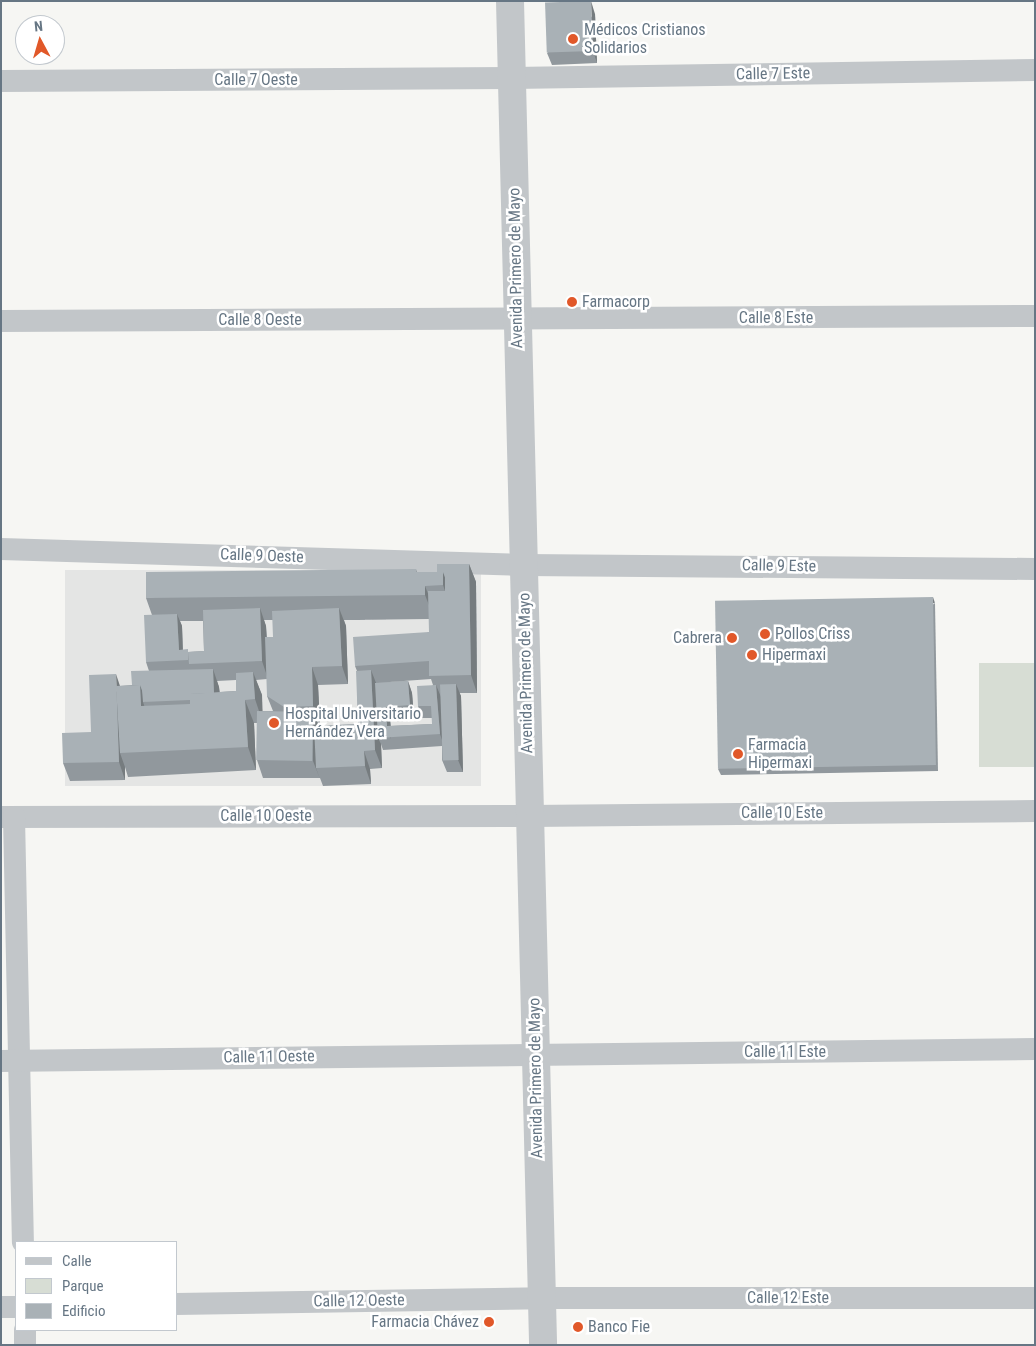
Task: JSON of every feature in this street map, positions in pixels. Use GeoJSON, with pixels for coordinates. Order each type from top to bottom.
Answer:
{"type":"FeatureCollection","features":[{"type":"Feature","properties":{"kind":"street","name":"Avenida Primero de Mayo"},"geometry":{"type":"LineString","coordinates":[[510,1],[543,1345]]}},
{"type":"Feature","properties":{"kind":"street","name":"Calle 7 Este"},"geometry":{"type":"LineString","coordinates":[[512,78],[1035,70]]}},
{"type":"Feature","properties":{"kind":"street","name":"Calle 7 Oeste"},"geometry":{"type":"LineString","coordinates":[[1,82],[512,78]]}},
{"type":"Feature","properties":{"kind":"street","name":"Calle 8 Este"},"geometry":{"type":"LineString","coordinates":[[518,320],[1035,316]]}},
{"type":"Feature","properties":{"kind":"street","name":"Calle 8 Oeste"},"geometry":{"type":"LineString","coordinates":[[1,320],[518,320]]}},
{"type":"Feature","properties":{"kind":"street","name":"Calle 9 Oeste"},"geometry":{"type":"LineString","coordinates":[[1,549],[524,565]]}},
{"type":"Feature","properties":{"kind":"street","name":"Calle 9 Este"},"geometry":{"type":"LineString","coordinates":[[524,565],[1035,569]]}},
{"type":"Feature","properties":{"kind":"street","name":"Calle 10 Este"},"geometry":{"type":"LineString","coordinates":[[530,816],[1035,811]]}},
{"type":"Feature","properties":{"kind":"street","name":"Calle 10 Oeste"},"geometry":{"type":"LineString","coordinates":[[8,817],[530,816]]}},
{"type":"Feature","properties":{"kind":"street"},"geometry":{"type":"LineString","coordinates":[[8,817],[10,1061],[23,1241]]}},
{"type":"Feature","properties":{"kind":"street","name":"Calle 11 Este"},"geometry":{"type":"LineString","coordinates":[[536,1054],[1035,1049]]}},
{"type":"Feature","properties":{"kind":"street","name":"Calle 11 Oeste"},"geometry":{"type":"LineString","coordinates":[[10,1061],[536,1054]]}},
{"type":"Feature","properties":{"kind":"street","name":"Calle 12 Este"},"geometry":{"type":"LineString","coordinates":[[542,1298],[1035,1298]]}},
{"type":"Feature","properties":{"kind":"street","name":"Calle 12 Oeste"},"geometry":{"type":"LineString","coordinates":[[178,1304],[542,1298]]}},
{"type":"Feature","properties":{"kind":"street"},"geometry":{"type":"LineString","coordinates":[[1,1307],[15,1307]]}},
{"type":"Feature","properties":{"kind":"street"},"geometry":{"type":"LineString","coordinates":[[25,1331],[25,1345]]}},
{"type":"Feature","properties":{"kind":"shaded area","name":"Hospital Universitario Hernández Vera"},"geometry":{"type":"Polygon","coordinates":[[[65,570],[481,570],[481,786],[65,786],[65,570]]]}},
{"type":"Feature","properties":{"kind":"green space"},"geometry":{"type":"Polygon","coordinates":[[[979,663],[1035,663],[1035,767],[979,767],[979,663]]]}},
{"type":"Feature","properties":{"kind":"building","name":"Médicos Cristianos Solidarios"},"geometry":{"type":"Polygon","coordinates":[[[591,1],[593,51],[547,53],[545,3],[591,1]]]}},
{"type":"Feature","properties":{"kind":"building"},"geometry":{"type":"Polygon","coordinates":[[[437,564],[469,564],[471,675],[429,676],[429,661],[355,666],[353,637],[429,632],[428,591],[445,591],[443,572],[437,572],[437,564]]]}},
{"type":"Feature","properties":{"kind":"building"},"geometry":{"type":"Polygon","coordinates":[[[416,569],[416,572],[443,572],[443,585],[425,586],[425,595],[146,598],[146,572],[416,569]]]}},
{"type":"Feature","properties":{"kind":"building"},"geometry":{"type":"Polygon","coordinates":[[[933,597],[936,765],[718,769],[715,601],[933,597]]]}},
{"type":"Feature","properties":{"kind":"building"},"geometry":{"type":"Polygon","coordinates":[[[260,608],[262,661],[189,664],[188,652],[204,651],[203,610],[260,608]]]}},
{"type":"Feature","properties":{"kind":"building"},"geometry":{"type":"Polygon","coordinates":[[[339,608],[342,666],[312,667],[313,706],[284,707],[267,696],[265,637],[273,637],[272,611],[339,608]]]}},
{"type":"Feature","properties":{"kind":"building"},"geometry":{"type":"Polygon","coordinates":[[[177,614],[179,650],[188,649],[188,660],[146,662],[144,615],[177,614]]]}},
{"type":"Feature","properties":{"kind":"building"},"geometry":{"type":"Polygon","coordinates":[[[213,669],[214,693],[190,694],[190,700],[143,702],[140,685],[132,685],[131,671],[213,669]]]}},
{"type":"Feature","properties":{"kind":"building"},"geometry":{"type":"Polygon","coordinates":[[[371,670],[375,750],[364,751],[365,766],[316,768],[314,726],[358,724],[356,671],[371,670]]]}},
{"type":"Feature","properties":{"kind":"building"},"geometry":{"type":"Polygon","coordinates":[[[253,672],[255,699],[245,700],[248,747],[120,753],[116,686],[140,685],[141,706],[190,704],[190,694],[236,691],[236,673],[253,672]]]}},
{"type":"Feature","properties":{"kind":"building"},"geometry":{"type":"Polygon","coordinates":[[[116,674],[119,762],[63,763],[62,733],[91,732],[89,675],[116,674]]]}},
{"type":"Feature","properties":{"kind":"building"},"geometry":{"type":"Polygon","coordinates":[[[408,681],[410,705],[386,707],[387,726],[432,724],[431,706],[418,706],[417,686],[436,685],[440,734],[378,738],[375,683],[408,681]]]}},
{"type":"Feature","properties":{"kind":"building"},"geometry":{"type":"Polygon","coordinates":[[[456,684],[459,760],[443,761],[440,685],[456,684]]]}},
{"type":"Feature","properties":{"kind":"building"},"geometry":{"type":"Polygon","coordinates":[[[257,711],[313,712],[312,761],[256,760],[257,711]]]}},
{"type":"Feature","properties":{"kind":"place","name":"Médicos Cristianos Solidarios"},"geometry":{"type":"Point","coordinates":[573,39]}},
{"type":"Feature","properties":{"kind":"place","name":"Farmacorp"},"geometry":{"type":"Point","coordinates":[572,302]}},
{"type":"Feature","properties":{"kind":"place","name":"Pollos Criss"},"geometry":{"type":"Point","coordinates":[765,634]}},
{"type":"Feature","properties":{"kind":"place","name":"Cabrera"},"geometry":{"type":"Point","coordinates":[732,638]}},
{"type":"Feature","properties":{"kind":"place","name":"Hipermaxi"},"geometry":{"type":"Point","coordinates":[752,655]}},
{"type":"Feature","properties":{"kind":"place","name":"Hospital Universitario Hernández Vera"},"geometry":{"type":"Point","coordinates":[274,723]}},
{"type":"Feature","properties":{"kind":"place","name":"Farmacia Hipermaxi"},"geometry":{"type":"Point","coordinates":[738,754]}},
{"type":"Feature","properties":{"kind":"place","name":"Farmacia Chávez"},"geometry":{"type":"Point","coordinates":[489,1322]}},
{"type":"Feature","properties":{"kind":"place","name":"Banco Fie"},"geometry":{"type":"Point","coordinates":[578,1327]}}]}
